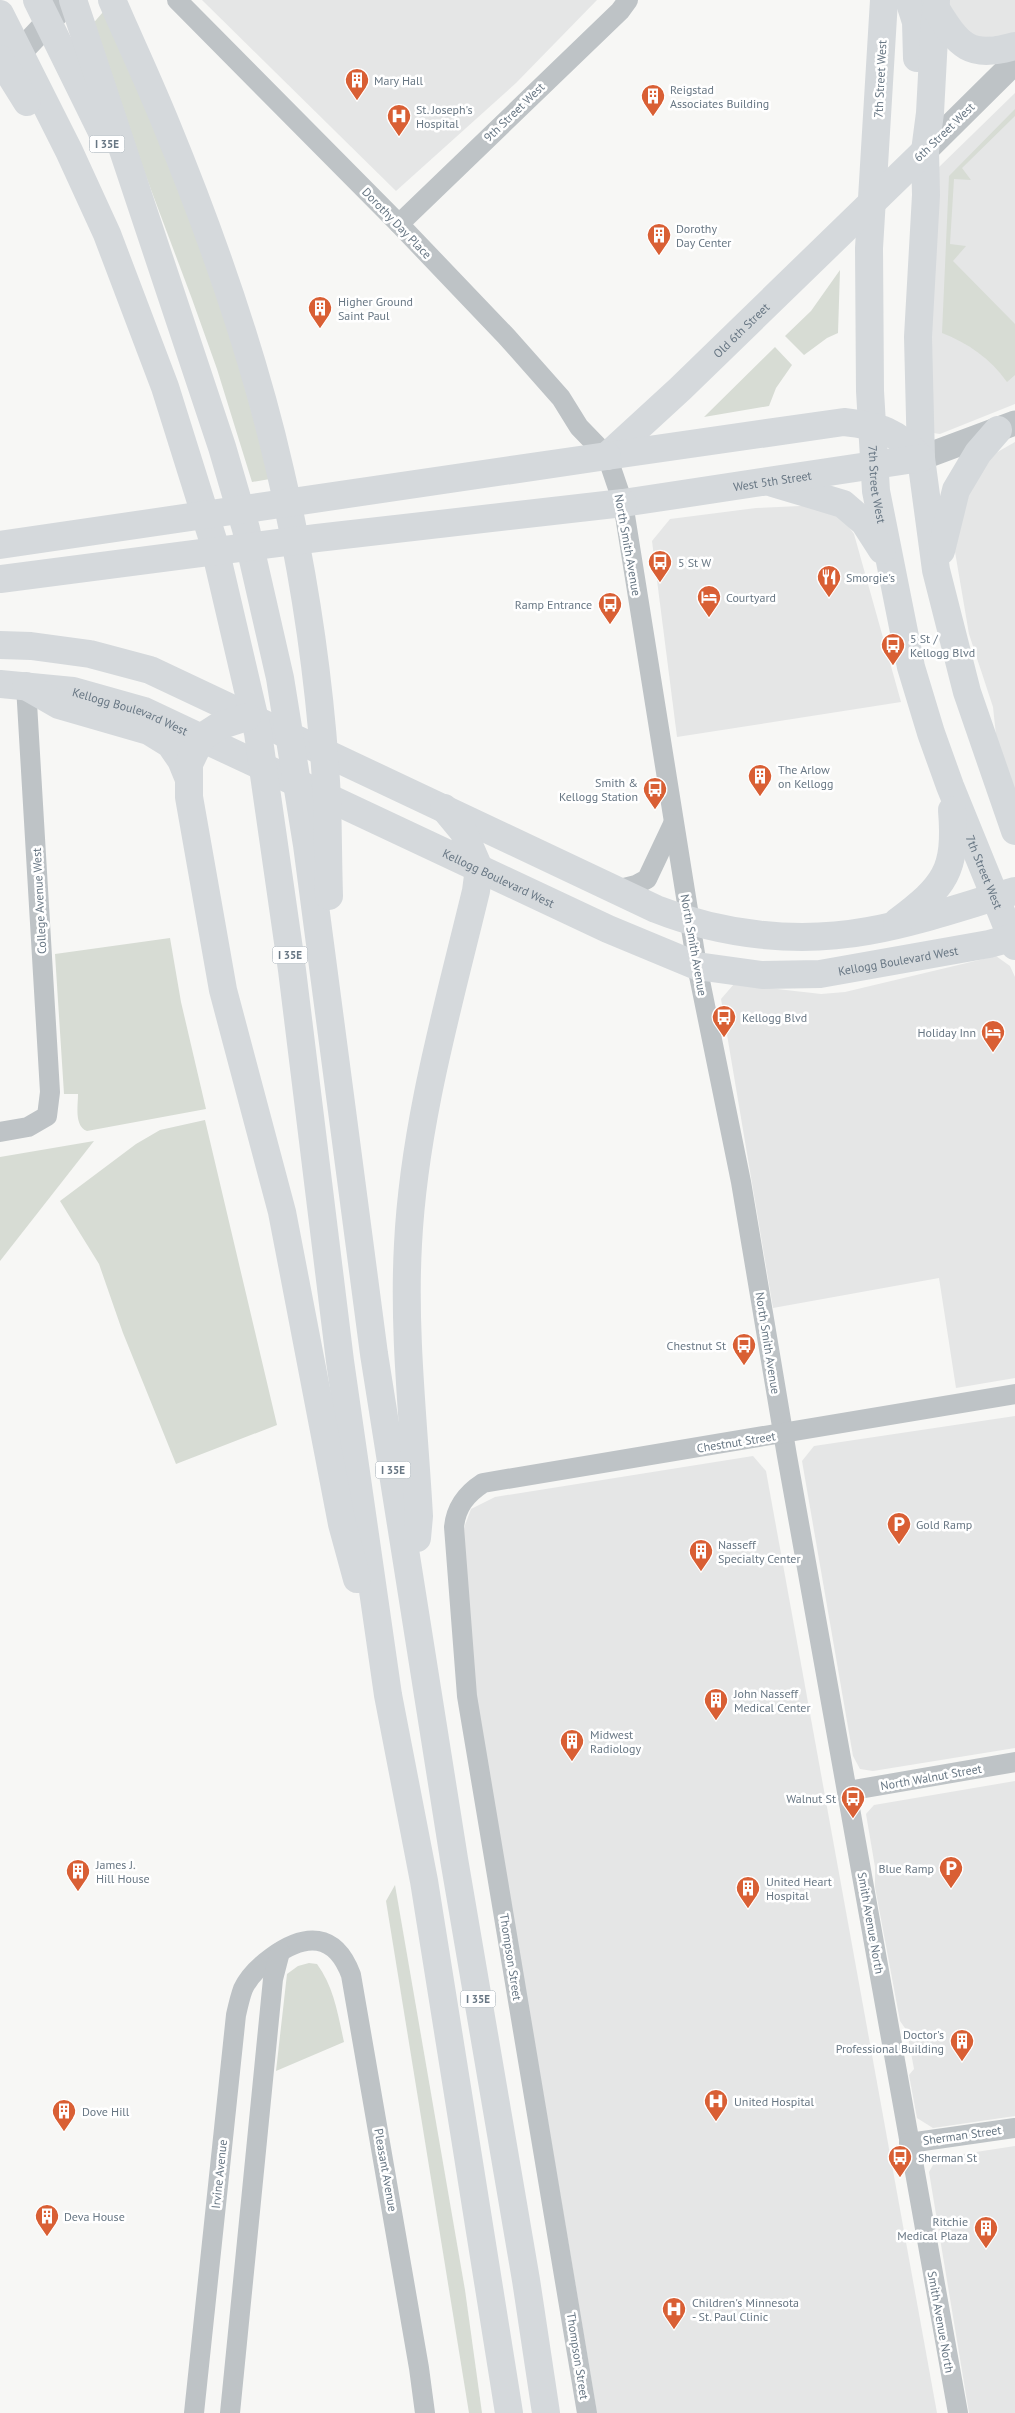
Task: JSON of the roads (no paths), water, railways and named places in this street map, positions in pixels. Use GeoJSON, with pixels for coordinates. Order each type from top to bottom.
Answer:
{"type":"FeatureCollection","features":[{"type":"Feature","properties":{"kind":"main road","name":"I 35E"},"geometry":{"type":"LineString","coordinates":[[37,0],[90,106],[169,292],[222,447],[246,529],[271,634],[299,795],[333,1035],[374,1354],[454,1858],[524,2270],[546,2413]]}},
{"type":"Feature","properties":{"kind":"main road"},"geometry":{"type":"LineString","coordinates":[[71,0],[169,292]]}},
{"type":"Feature","properties":{"kind":"main road"},"geometry":{"type":"LineString","coordinates":[[112,0],[171,136],[218,259],[263,403],[291,519],[310,630],[325,779],[333,1035]]}},
{"type":"Feature","properties":{"kind":"main road","name":"7th Street West"},"geometry":{"type":"LineString","coordinates":[[884,0],[872,201],[869,309],[871,425],[876,492],[911,667],[950,786],[1005,894],[1014,940]]}},
{"type":"Feature","properties":{"kind":"main road"},"geometry":{"type":"LineString","coordinates":[[909,0],[916,22],[917,60],[930,113]]}},
{"type":"Feature","properties":{"kind":"main road"},"geometry":{"type":"LineString","coordinates":[[936,4],[930,113],[925,151],[926,195],[918,337],[921,458],[936,570],[967,692],[1015,831]]}},
{"type":"Feature","properties":{"kind":"main road"},"geometry":{"type":"LineString","coordinates":[[936,4],[952,35],[961,44],[985,52],[995,52],[1015,46]]}},
{"type":"Feature","properties":{"kind":"main road","name":"I 35E"},"geometry":{"type":"LineString","coordinates":[[0,14],[72,158],[107,234],[162,379],[204,507],[237,634],[258,733],[292,970],[340,1361],[388,1694],[426,1890],[509,2413]]}},
{"type":"Feature","properties":{"kind":"main road"},"geometry":{"type":"LineString","coordinates":[[0,59],[107,234]]}},
{"type":"Feature","properties":{"kind":"main road","name":"6th Street West"},"geometry":{"type":"LineString","coordinates":[[872,201],[925,151]]}},
{"type":"Feature","properties":{"kind":"main road","name":"Old 6th Street"},"geometry":{"type":"LineString","coordinates":[[607,456],[680,389],[872,201]]}},
{"type":"Feature","properties":{"kind":"main road"},"geometry":{"type":"LineString","coordinates":[[0,545],[844,422],[871,425],[904,439],[921,458]]}},
{"type":"Feature","properties":{"kind":"main road"},"geometry":{"type":"LineString","coordinates":[[936,570],[956,490],[978,453],[1006,427]]}},
{"type":"Feature","properties":{"kind":"main road","name":"West 5th Street"},"geometry":{"type":"LineString","coordinates":[[0,579],[317,538],[623,503],[921,458]]}},
{"type":"Feature","properties":{"kind":"main road"},"geometry":{"type":"LineString","coordinates":[[769,482],[843,504],[864,522],[890,562]]}},
{"type":"Feature","properties":{"kind":"main road"},"geometry":{"type":"LineString","coordinates":[[0,646],[31,646],[90,654],[150,670],[348,766],[444,808],[616,890],[689,922],[716,929],[795,937],[867,932],[966,908],[1005,894]]}},
{"type":"Feature","properties":{"kind":"main road"},"geometry":{"type":"LineString","coordinates":[[13,685],[59,705],[149,732],[170,744],[181,760],[188,777]]}},
{"type":"Feature","properties":{"kind":"main road","name":"Kellogg Boulevard West"},"geometry":{"type":"LineString","coordinates":[[13,685],[73,691],[144,711],[209,737],[353,810],[642,944],[697,966],[762,975],[820,974],[1014,940]]}},
{"type":"Feature","properties":{"kind":"main road"},"geometry":{"type":"LineString","coordinates":[[247,717],[219,726],[188,764],[188,797],[223,990],[282,1212],[342,1524],[388,1694]]}},
{"type":"Feature","properties":{"kind":"main road"},"geometry":{"type":"LineString","coordinates":[[892,926],[922,903],[938,886],[948,870],[952,857],[954,838],[950,786]]}},
{"type":"Feature","properties":{"kind":"main road"},"geometry":{"type":"LineString","coordinates":[[412,1585],[419,1516],[407,1288],[411,1201],[432,1074],[476,891],[479,868],[463,831],[444,808]]}},
{"type":"Feature","properties":{"kind":"street"},"geometry":{"type":"LineString","coordinates":[[0,73],[71,0]]}},
{"type":"Feature","properties":{"kind":"street","name":"Dorothy Day Place"},"geometry":{"type":"LineString","coordinates":[[176,0],[506,336],[562,398],[579,427],[607,456]]}},
{"type":"Feature","properties":{"kind":"street","name":"9th Street West"},"geometry":{"type":"LineString","coordinates":[[398,224],[620,11],[628,0]]}},
{"type":"Feature","properties":{"kind":"street","name":"6th Street West"},"geometry":{"type":"LineString","coordinates":[[925,151],[1015,62]]}},
{"type":"Feature","properties":{"kind":"street"},"geometry":{"type":"LineString","coordinates":[[921,458],[1006,427]]}},
{"type":"Feature","properties":{"kind":"street","name":"North Smith Avenue"},"geometry":{"type":"LineString","coordinates":[[607,456],[623,503],[689,922],[741,1182],[783,1434]]}},
{"type":"Feature","properties":{"kind":"street","name":"College Avenue West"},"geometry":{"type":"LineString","coordinates":[[0,1132],[28,1127],[47,1116],[50,1092],[13,685]]}},
{"type":"Feature","properties":{"kind":"street"},"geometry":{"type":"LineString","coordinates":[[616,890],[636,885],[647,879],[673,824]]}},
{"type":"Feature","properties":{"kind":"street","name":"Chestnut Street"},"geometry":{"type":"LineString","coordinates":[[463,1501],[470,1492],[483,1483],[1015,1394]]}},
{"type":"Feature","properties":{"kind":"street","name":"Smith Avenue North"},"geometry":{"type":"LineString","coordinates":[[783,1434],[958,2413]]}},
{"type":"Feature","properties":{"kind":"street","name":"Thompson Street"},"geometry":{"type":"LineString","coordinates":[[463,1501],[455,1514],[454,1527],[467,1696],[587,2413]]}},
{"type":"Feature","properties":{"kind":"street","name":"North Walnut Street"},"geometry":{"type":"LineString","coordinates":[[848,1791],[1015,1762]]}},
{"type":"Feature","properties":{"kind":"street","name":"Irvine Avenue"},"geometry":{"type":"LineString","coordinates":[[194,2413],[236,2015],[243,1989],[251,1977],[280,1952],[295,1943],[320,1940]]}},
{"type":"Feature","properties":{"kind":"street","name":"Pleasant Avenue"},"geometry":{"type":"LineString","coordinates":[[320,1940],[340,1952],[350,1975],[416,2348],[424,2413]]}},
{"type":"Feature","properties":{"kind":"street"},"geometry":{"type":"LineString","coordinates":[[230,2413],[273,1979],[280,1952]]}},
{"type":"Feature","properties":{"kind":"street","name":"Sherman Street"},"geometry":{"type":"LineString","coordinates":[[909,2143],[1015,2128]]}},
{"type":"Feature","properties":{"kind":"place","name":"Mary Hall"},"geometry":{"type":"Point","coordinates":[357,101]}},
{"type":"Feature","properties":{"kind":"place","name":"Reigstad Associates Building"},"geometry":{"type":"Point","coordinates":[653,117]}},
{"type":"Feature","properties":{"kind":"place","name":"St. Joseph's Hospital"},"geometry":{"type":"Point","coordinates":[399,137]}},
{"type":"Feature","properties":{"kind":"place","name":"Dorothy Day Center"},"geometry":{"type":"Point","coordinates":[659,256]}},
{"type":"Feature","properties":{"kind":"place","name":"Higher Ground Saint Paul"},"geometry":{"type":"Point","coordinates":[320,329]}},
{"type":"Feature","properties":{"kind":"place","name":"5 St W"},"geometry":{"type":"Point","coordinates":[660,583]}},
{"type":"Feature","properties":{"kind":"place","name":"Smorgie's"},"geometry":{"type":"Point","coordinates":[829,598]}},
{"type":"Feature","properties":{"kind":"place","name":"Courtyard"},"geometry":{"type":"Point","coordinates":[709,618]}},
{"type":"Feature","properties":{"kind":"place","name":"Ramp Entrance"},"geometry":{"type":"Point","coordinates":[610,625]}},
{"type":"Feature","properties":{"kind":"place","name":"5 St / Kellogg Blvd"},"geometry":{"type":"Point","coordinates":[893,666]}},
{"type":"Feature","properties":{"kind":"place","name":"The Arlow on Kellogg"},"geometry":{"type":"Point","coordinates":[760,797]}},
{"type":"Feature","properties":{"kind":"place","name":"Smith & Kellogg Station"},"geometry":{"type":"Point","coordinates":[655,810]}},
{"type":"Feature","properties":{"kind":"place","name":"Kellogg Blvd"},"geometry":{"type":"Point","coordinates":[724,1038]}},
{"type":"Feature","properties":{"kind":"place","name":"Holiday Inn"},"geometry":{"type":"Point","coordinates":[993,1053]}},
{"type":"Feature","properties":{"kind":"place","name":"Chestnut St"},"geometry":{"type":"Point","coordinates":[744,1366]}},
{"type":"Feature","properties":{"kind":"place","name":"Gold Ramp"},"geometry":{"type":"Point","coordinates":[899,1545]}},
{"type":"Feature","properties":{"kind":"place","name":"Nasseff Specialty Center"},"geometry":{"type":"Point","coordinates":[701,1572]}},
{"type":"Feature","properties":{"kind":"place","name":"John Nasseff Medical Center"},"geometry":{"type":"Point","coordinates":[716,1721]}},
{"type":"Feature","properties":{"kind":"place","name":"Midwest Radiology"},"geometry":{"type":"Point","coordinates":[572,1762]}},
{"type":"Feature","properties":{"kind":"place","name":"Walnut St"},"geometry":{"type":"Point","coordinates":[853,1819]}},
{"type":"Feature","properties":{"kind":"place","name":"Blue Ramp"},"geometry":{"type":"Point","coordinates":[951,1889]}},
{"type":"Feature","properties":{"kind":"place","name":"James J. Hill House"},"geometry":{"type":"Point","coordinates":[78,1892]}},
{"type":"Feature","properties":{"kind":"place","name":"United Heart Hospital"},"geometry":{"type":"Point","coordinates":[748,1909]}},
{"type":"Feature","properties":{"kind":"place","name":"Doctor's Professional Building"},"geometry":{"type":"Point","coordinates":[962,2062]}},
{"type":"Feature","properties":{"kind":"place","name":"United Hospital"},"geometry":{"type":"Point","coordinates":[716,2122]}},
{"type":"Feature","properties":{"kind":"place","name":"Dove Hill"},"geometry":{"type":"Point","coordinates":[64,2132]}},
{"type":"Feature","properties":{"kind":"place","name":"Sherman St"},"geometry":{"type":"Point","coordinates":[900,2178]}},
{"type":"Feature","properties":{"kind":"place","name":"Deva House"},"geometry":{"type":"Point","coordinates":[47,2237]}},
{"type":"Feature","properties":{"kind":"place","name":"Ritchie Medical Plaza"},"geometry":{"type":"Point","coordinates":[986,2249]}},
{"type":"Feature","properties":{"kind":"place","name":"Children's Minnesota - St. Paul Clinic"},"geometry":{"type":"Point","coordinates":[674,2330]}}]}
